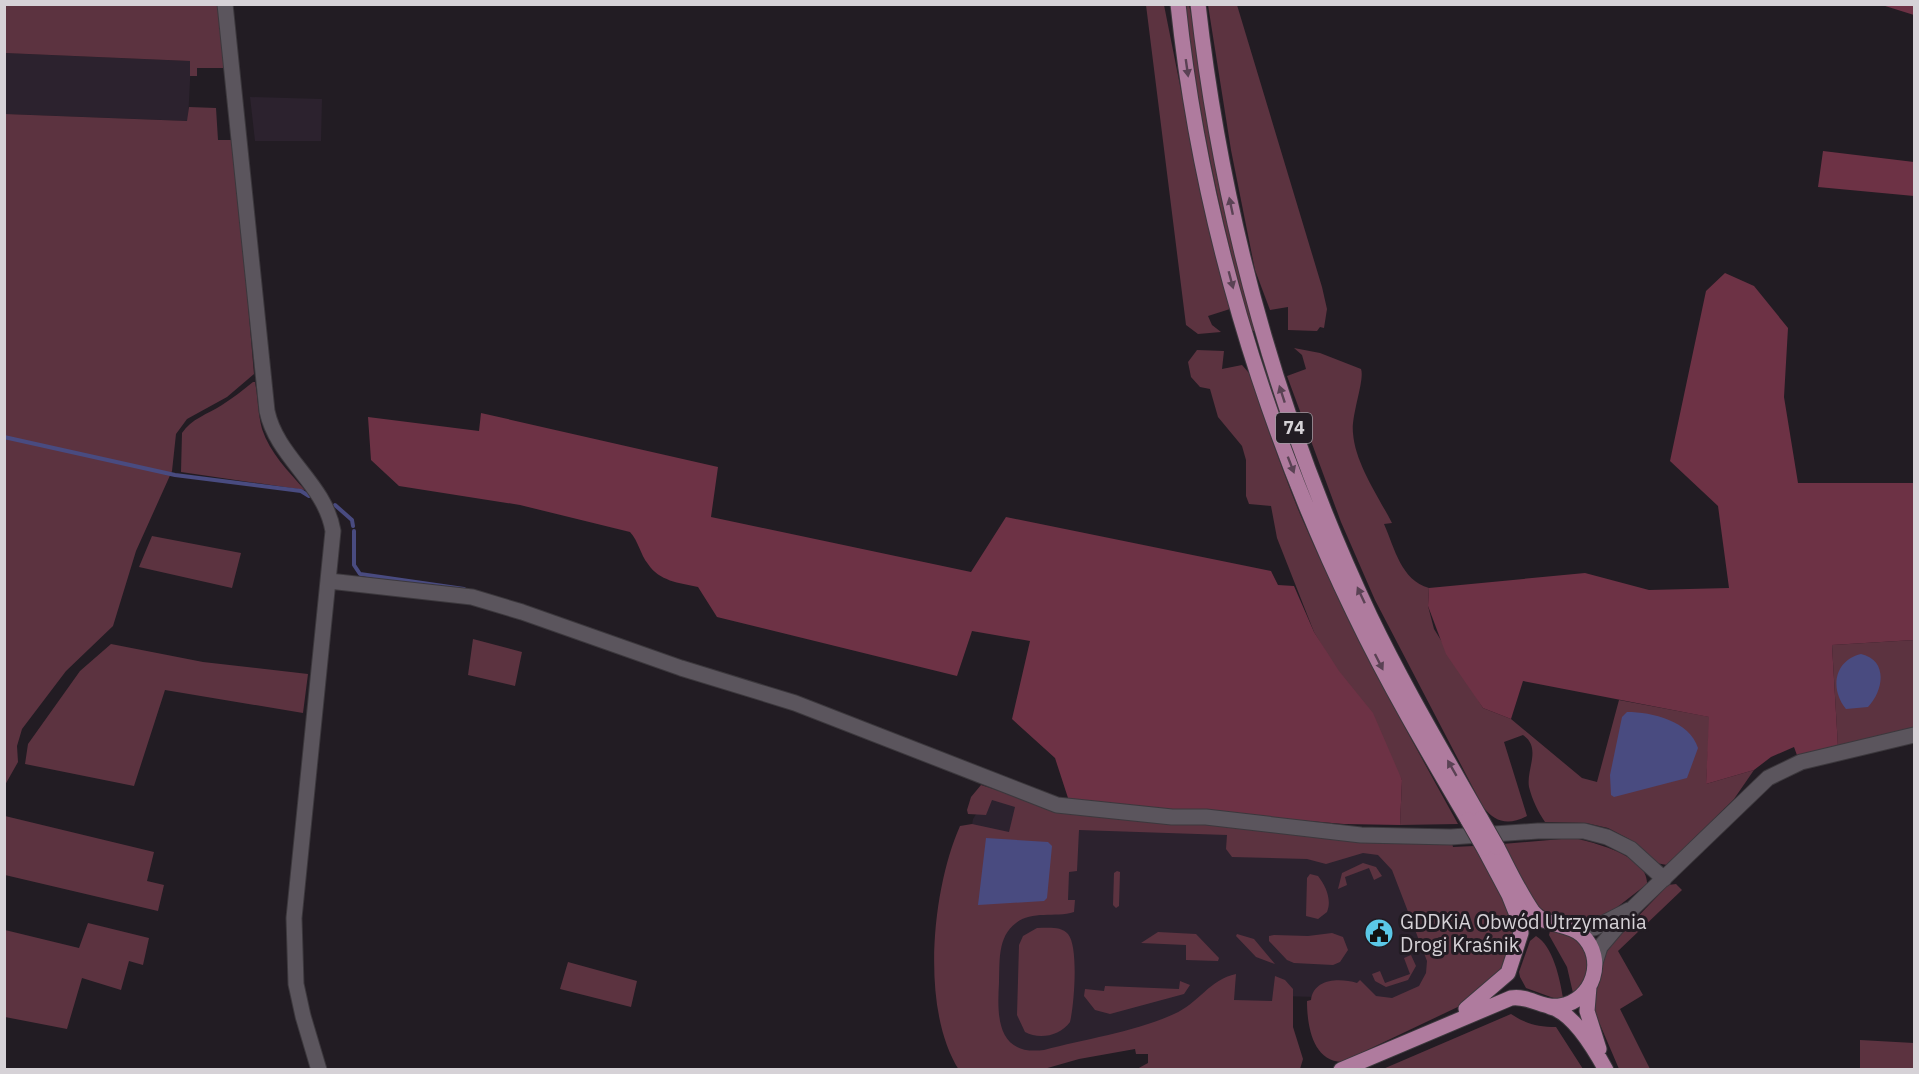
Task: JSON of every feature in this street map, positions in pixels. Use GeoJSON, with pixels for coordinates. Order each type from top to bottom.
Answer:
{"type":"FeatureCollection","features":[{"type":"Feature","properties":{"kind":"main road","name":"74"},"geometry":{"type":"LineString","coordinates":[[1178,4],[1193,107],[1212,207],[1236,303],[1278,430],[1314,523],[1354,613],[1422,742],[1474,819]]}},
{"type":"Feature","properties":{"kind":"main road","name":"74"},"geometry":{"type":"LineString","coordinates":[[1198,4],[1217,139],[1233,216],[1255,303],[1290,417],[1318,495],[1371,616],[1490,848],[1533,912],[1543,920],[1572,928]]}},
{"type":"Feature","properties":{"kind":"main road","name":"74"},"geometry":{"type":"LineString","coordinates":[[1490,848],[1519,920],[1521,933],[1513,961]]}},
{"type":"Feature","properties":{"kind":"main road"},"geometry":{"type":"LineString","coordinates":[[1518,945],[1532,930],[1556,924]]}},
{"type":"Feature","properties":{"kind":"main road"},"geometry":{"type":"LineString","coordinates":[[1572,928],[1588,943],[1595,963],[1589,987],[1587,1011],[1605,1068]]}},
{"type":"Feature","properties":{"kind":"main road"},"geometry":{"type":"LineString","coordinates":[[1513,961],[1516,982],[1529,999]]}},
{"type":"Feature","properties":{"kind":"main road"},"geometry":{"type":"LineString","coordinates":[[1446,1023],[1503,980],[1513,961]]}},
{"type":"Feature","properties":{"kind":"main road"},"geometry":{"type":"LineString","coordinates":[[1550,1007],[1573,1002],[1589,987]]}},
{"type":"Feature","properties":{"kind":"main road"},"geometry":{"type":"LineString","coordinates":[[1341,1070],[1446,1023],[1511,998],[1529,999],[1560,1010],[1574,1022],[1605,1068]]}},
{"type":"Feature","properties":{"kind":"street"},"geometry":{"type":"LineString","coordinates":[[225,4],[267,411],[278,442],[318,493],[328,511],[333,531],[330,581],[294,918],[296,984],[319,1070]]}},
{"type":"Feature","properties":{"kind":"street"},"geometry":{"type":"LineString","coordinates":[[330,581],[472,597],[522,612],[681,668],[795,703],[1057,805],[1361,835],[1451,837],[1538,831],[1584,831],[1607,837],[1631,849],[1664,879]]}},
{"type":"Feature","properties":{"kind":"street"},"geometry":{"type":"LineString","coordinates":[[1595,963],[1600,947],[1634,907],[1759,786],[1782,769],[1837,752],[1914,735]]}},
{"type":"Feature","properties":{"kind":"street"},"geometry":{"type":"LineString","coordinates":[[1572,928],[1594,928],[1634,907]]}},
{"type":"Feature","properties":{"kind":"shaded area"},"geometry":{"type":"Polygon","coordinates":[[[5,5],[220,5],[226,68],[197,68],[197,76],[190,76],[190,61],[5,53],[5,5]]]}},
{"type":"Feature","properties":{"kind":"shaded area"},"geometry":{"type":"Polygon","coordinates":[[[1146,5],[1164,5],[1205,211],[1230,309],[1208,316],[1212,325],[1221,332],[1198,334],[1186,325],[1146,5]]]}},
{"type":"Feature","properties":{"kind":"shaded area"},"geometry":{"type":"Polygon","coordinates":[[[1185,5],[1189,5],[1198,44],[1257,331],[1251,331],[1221,210],[1204,128],[1185,5]]]}},
{"type":"Feature","properties":{"kind":"shaded area"},"geometry":{"type":"Polygon","coordinates":[[[1208,5],[1237,5],[1322,287],[1327,309],[1324,328],[1320,327],[1317,331],[1288,330],[1288,307],[1270,310],[1255,270],[1231,150],[1208,5]]]}},
{"type":"Feature","properties":{"kind":"shaded area"},"geometry":{"type":"Polygon","coordinates":[[[1882,5],[1914,5],[1914,15],[1882,5]]]}},
{"type":"Feature","properties":{"kind":"shaded area"},"geometry":{"type":"Polygon","coordinates":[[[5,53],[191,61],[188,121],[5,114],[5,53]]]}},
{"type":"Feature","properties":{"kind":"shaded area"},"geometry":{"type":"Polygon","coordinates":[[[250,97],[322,99],[321,141],[255,141],[250,97]]]}},
{"type":"Feature","properties":{"kind":"shaded area"},"geometry":{"type":"Polygon","coordinates":[[[189,107],[216,108],[218,140],[234,140],[254,374],[227,397],[187,419],[176,434],[172,471],[136,551],[113,626],[66,671],[22,729],[17,746],[18,762],[5,785],[5,114],[187,121],[189,107]]]}},
{"type":"Feature","properties":{"kind":"shaded area"},"geometry":{"type":"Polygon","coordinates":[[[1823,151],[1914,162],[1914,196],[1818,187],[1823,151]]]}},
{"type":"Feature","properties":{"kind":"shaded area"},"geometry":{"type":"Polygon","coordinates":[[[1725,273],[1754,286],[1788,328],[1784,397],[1798,483],[1914,483],[1914,640],[1832,645],[1838,747],[1798,758],[1794,747],[1771,757],[1754,770],[1706,784],[1709,717],[1523,681],[1511,719],[1483,708],[1446,654],[1428,606],[1429,588],[1585,573],[1649,590],[1729,588],[1718,506],[1670,461],[1706,291],[1725,273]]]}},
{"type":"Feature","properties":{"kind":"shaded area"},"geometry":{"type":"Polygon","coordinates":[[[1294,348],[1320,353],[1361,369],[1353,426],[1358,456],[1392,523],[1384,524],[1400,562],[1412,578],[1429,588],[1428,606],[1434,629],[1483,708],[1511,719],[1582,778],[1597,782],[1619,700],[1710,717],[1706,784],[1754,770],[1734,799],[1667,865],[1656,863],[1629,839],[1608,828],[1586,823],[1545,822],[1529,787],[1532,746],[1523,735],[1504,742],[1527,816],[1514,821],[1502,821],[1492,816],[1483,807],[1375,600],[1341,522],[1287,376],[1306,369],[1302,355],[1294,348]]]}},
{"type":"Feature","properties":{"kind":"shaded area"},"geometry":{"type":"Polygon","coordinates":[[[1197,350],[1224,351],[1222,369],[1242,365],[1249,373],[1286,479],[1336,593],[1375,671],[1458,824],[1400,825],[1402,780],[1314,632],[1277,538],[1271,506],[1249,504],[1246,496],[1246,460],[1242,446],[1218,417],[1210,389],[1200,387],[1191,377],[1188,362],[1197,350]]]}},
{"type":"Feature","properties":{"kind":"shaded area"},"geometry":{"type":"Polygon","coordinates":[[[255,382],[265,438],[280,461],[305,490],[181,472],[182,433],[186,428],[255,382]]]}},
{"type":"Feature","properties":{"kind":"shaded area"},"geometry":{"type":"Polygon","coordinates":[[[481,413],[718,467],[711,517],[971,572],[1006,517],[1271,571],[1278,585],[1294,586],[1314,632],[1339,671],[1373,713],[1402,780],[1400,825],[1344,824],[1069,801],[1055,758],[1012,719],[1030,641],[972,631],[957,676],[717,617],[698,587],[664,578],[653,570],[630,532],[520,505],[399,486],[371,460],[368,417],[479,431],[481,413]]]}},
{"type":"Feature","properties":{"kind":"shaded area"},"geometry":{"type":"Polygon","coordinates":[[[152,536],[241,553],[232,588],[139,567],[152,536]]]}},
{"type":"Feature","properties":{"kind":"shaded area"},"geometry":{"type":"Polygon","coordinates":[[[473,639],[522,652],[515,686],[468,675],[473,639]]]}},
{"type":"Feature","properties":{"kind":"shaded area"},"geometry":{"type":"Polygon","coordinates":[[[1914,640],[1914,728],[1838,747],[1832,645],[1914,640]]]}},
{"type":"Feature","properties":{"kind":"shaded area"},"geometry":{"type":"Polygon","coordinates":[[[111,644],[203,662],[308,674],[303,713],[165,690],[134,786],[25,764],[28,744],[80,671],[111,644]]]}},
{"type":"Feature","properties":{"kind":"shaded area"},"geometry":{"type":"Polygon","coordinates":[[[981,785],[1036,803],[1452,843],[1453,847],[1474,846],[1501,890],[1515,930],[1506,953],[1505,966],[1464,1004],[1342,1062],[1332,1060],[1318,1048],[1310,1030],[1307,1001],[1311,1000],[1317,987],[1329,981],[1343,980],[1357,983],[1360,980],[1376,996],[1392,998],[1419,986],[1426,973],[1427,961],[1392,870],[1378,855],[1363,853],[1326,864],[1307,859],[1232,857],[1226,849],[1227,835],[1079,830],[1077,871],[1069,872],[1068,900],[1075,900],[1074,912],[1036,915],[1022,919],[1005,935],[1000,958],[998,996],[1000,1021],[1003,1032],[1009,1040],[1017,1047],[1044,1050],[1143,1026],[1182,1010],[1211,986],[1236,974],[1234,1000],[1272,1001],[1275,976],[1285,980],[1293,989],[1293,1027],[1303,1059],[1300,1069],[1137,1069],[1148,1063],[1148,1054],[1136,1054],[1135,1049],[1079,1059],[1044,1069],[959,1070],[947,1045],[939,1015],[935,983],[934,949],[943,882],[950,852],[960,826],[972,824],[1009,832],[1015,807],[992,800],[986,815],[968,814],[971,797],[981,785]]]}},
{"type":"Feature","properties":{"kind":"shaded area"},"geometry":{"type":"Polygon","coordinates":[[[988,795],[1400,845],[1448,967],[1390,1022],[1317,997],[1279,996],[1275,1006],[1032,1066],[947,976],[973,819],[988,795]]]}},
{"type":"Feature","properties":{"kind":"shaded area"},"geometry":{"type":"Polygon","coordinates":[[[5,816],[154,852],[147,881],[164,885],[158,911],[5,875],[5,816]]]}},
{"type":"Feature","properties":{"kind":"shaded area"},"geometry":{"type":"Polygon","coordinates":[[[1573,838],[1606,847],[1630,858],[1645,874],[1647,884],[1607,915],[1592,922],[1552,916],[1536,905],[1502,844],[1573,838]]]}},
{"type":"Feature","properties":{"kind":"shaded area"},"geometry":{"type":"Polygon","coordinates":[[[1363,863],[1376,867],[1382,876],[1374,880],[1369,868],[1345,877],[1347,885],[1338,889],[1342,873],[1363,863]]]}},
{"type":"Feature","properties":{"kind":"shaded area"},"geometry":{"type":"Polygon","coordinates":[[[1120,872],[1119,906],[1116,908],[1113,905],[1114,873],[1120,872]]]}},
{"type":"Feature","properties":{"kind":"shaded area"},"geometry":{"type":"Polygon","coordinates":[[[1310,874],[1318,876],[1326,889],[1328,898],[1327,912],[1318,919],[1306,916],[1307,878],[1310,874]]]}},
{"type":"Feature","properties":{"kind":"shaded area"},"geometry":{"type":"Polygon","coordinates":[[[1676,884],[1682,890],[1618,951],[1643,995],[1620,1009],[1650,1069],[1619,1069],[1593,1008],[1593,998],[1600,978],[1605,951],[1668,885],[1676,884]]]}},
{"type":"Feature","properties":{"kind":"shaded area"},"geometry":{"type":"Polygon","coordinates":[[[88,923],[149,938],[143,965],[129,961],[121,990],[82,978],[67,1029],[5,1017],[5,930],[79,948],[88,923]]]}},
{"type":"Feature","properties":{"kind":"shaded area"},"geometry":{"type":"Polygon","coordinates":[[[1037,928],[1065,931],[1071,941],[1075,963],[1070,1022],[1061,1031],[1043,1036],[1025,1032],[1017,1015],[1019,945],[1023,936],[1037,928]]]}},
{"type":"Feature","properties":{"kind":"shaded area"},"geometry":{"type":"Polygon","coordinates":[[[1550,931],[1556,931],[1575,939],[1585,951],[1587,958],[1583,986],[1573,993],[1567,967],[1549,935],[1550,931]]]}},
{"type":"Feature","properties":{"kind":"shaded area"},"geometry":{"type":"Polygon","coordinates":[[[1158,932],[1196,934],[1219,958],[1218,961],[1186,960],[1186,945],[1141,943],[1158,932]]]}},
{"type":"Feature","properties":{"kind":"shaded area"},"geometry":{"type":"Polygon","coordinates":[[[1332,933],[1343,937],[1348,950],[1340,962],[1333,965],[1294,963],[1287,960],[1269,941],[1269,936],[1274,935],[1308,936],[1332,933]]]}},
{"type":"Feature","properties":{"kind":"shaded area"},"geometry":{"type":"Polygon","coordinates":[[[1237,934],[1254,939],[1275,964],[1256,957],[1236,936],[1237,934]]]}},
{"type":"Feature","properties":{"kind":"shaded area"},"geometry":{"type":"Polygon","coordinates":[[[1536,936],[1547,947],[1555,964],[1563,998],[1559,1000],[1526,988],[1520,977],[1519,972],[1530,941],[1536,936]]]}},
{"type":"Feature","properties":{"kind":"shaded area"},"geometry":{"type":"Polygon","coordinates":[[[1411,955],[1416,966],[1408,980],[1386,987],[1375,981],[1372,974],[1380,971],[1385,983],[1410,974],[1404,958],[1411,955]]]}},
{"type":"Feature","properties":{"kind":"shaded area"},"geometry":{"type":"Polygon","coordinates":[[[568,962],[637,981],[631,1007],[560,989],[568,962]]]}},
{"type":"Feature","properties":{"kind":"shaded area"},"geometry":{"type":"Polygon","coordinates":[[[1180,981],[1190,985],[1184,994],[1110,1014],[1095,1010],[1084,996],[1085,989],[1104,991],[1105,986],[1179,989],[1180,981]]]}},
{"type":"Feature","properties":{"kind":"shaded area"},"geometry":{"type":"Polygon","coordinates":[[[1511,1014],[1532,1024],[1556,1027],[1583,1069],[1383,1069],[1511,1014]]]}},
{"type":"Feature","properties":{"kind":"shaded area"},"geometry":{"type":"Polygon","coordinates":[[[1860,1040],[1914,1043],[1914,1069],[1860,1069],[1860,1040]]]}},
{"type":"Feature","properties":{"kind":"water"},"geometry":{"type":"Polygon","coordinates":[[[1861,654],[1876,662],[1881,676],[1880,684],[1868,707],[1846,709],[1838,692],[1837,676],[1845,662],[1861,654]]]}},
{"type":"Feature","properties":{"kind":"water"},"geometry":{"type":"Polygon","coordinates":[[[1627,712],[1658,716],[1687,731],[1698,748],[1687,778],[1614,797],[1611,795],[1610,775],[1622,717],[1627,712]]]}},
{"type":"Feature","properties":{"kind":"water"},"geometry":{"type":"Polygon","coordinates":[[[986,838],[1048,842],[1052,846],[1047,898],[1044,901],[978,905],[986,838]]]}},
{"type":"Feature","properties":{"kind":"waterway"},"geometry":{"type":"LineString","coordinates":[[4,437],[175,475],[301,491],[309,496]]}},
{"type":"Feature","properties":{"kind":"waterway"},"geometry":{"type":"LineString","coordinates":[[335,505],[352,520],[353,526]]}},
{"type":"Feature","properties":{"kind":"waterway"},"geometry":{"type":"LineString","coordinates":[[354,531],[354,565],[360,574],[464,589]]}},
{"type":"Feature","properties":{"kind":"place","name":"GDDKiA Obwód Utrzymania Drogi Kraśnik"},"geometry":{"type":"Point","coordinates":[1379,933]}}]}
